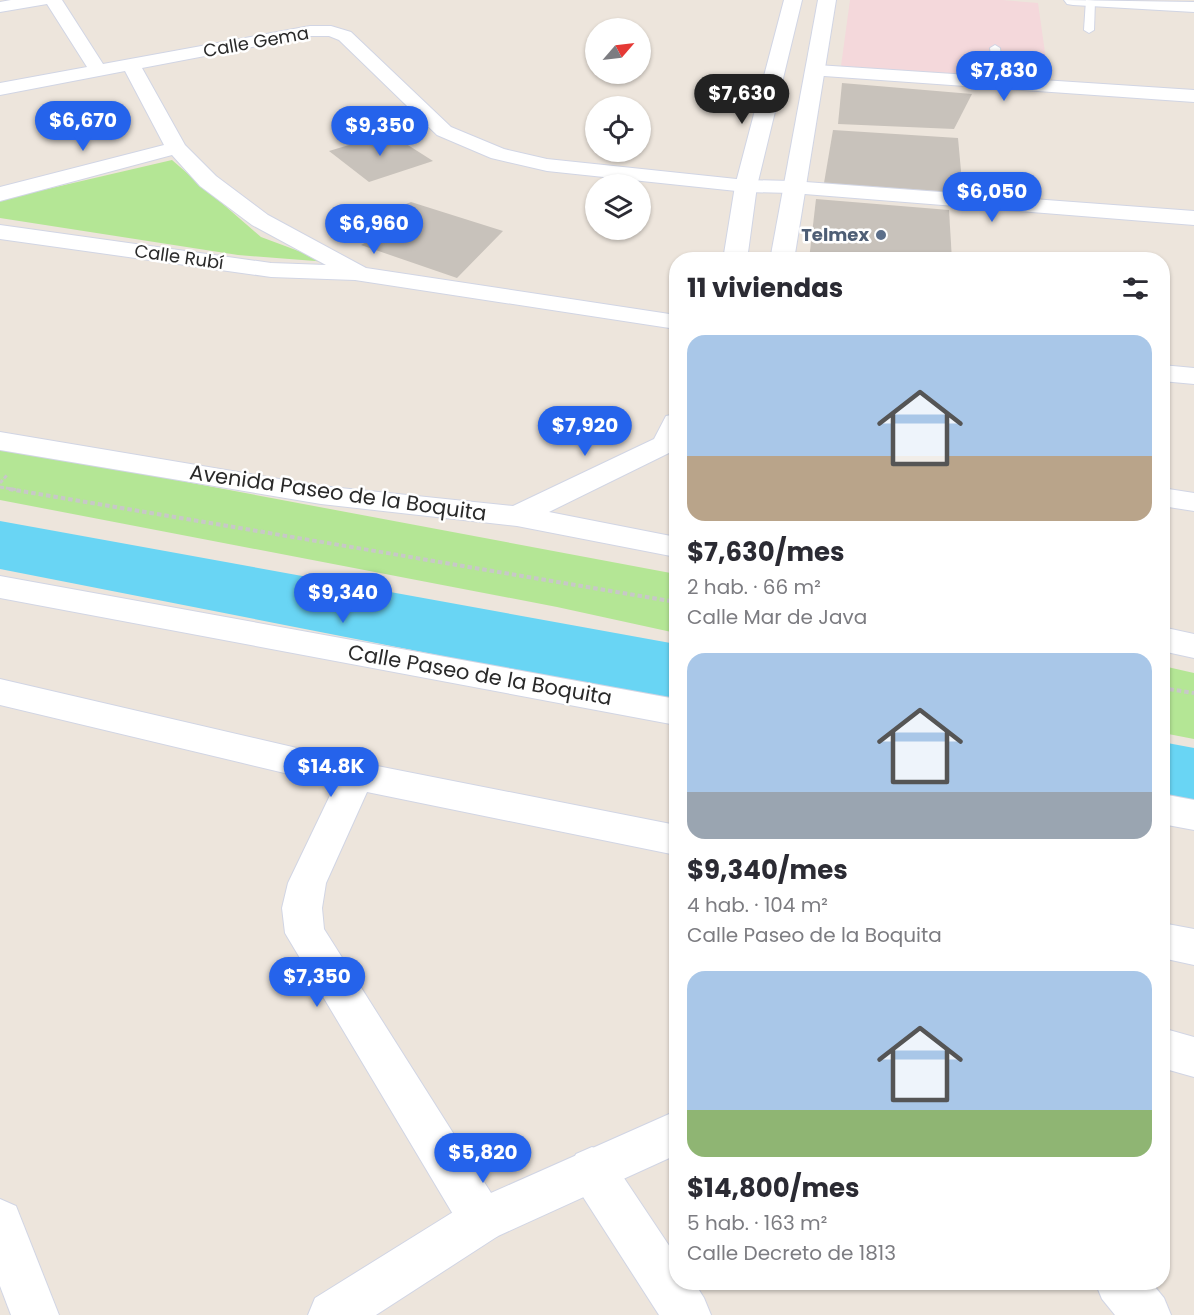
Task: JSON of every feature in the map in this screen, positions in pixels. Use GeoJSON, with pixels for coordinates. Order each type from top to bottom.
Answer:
{"type":"FeatureCollection","features":[{"type":"Feature","properties":{"kind":"street"},"geometry":{"type":"LineString","coordinates":[[0,7],[40,0]]}},
{"type":"Feature","properties":{"kind":"street"},"geometry":{"type":"LineString","coordinates":[[53,0],[99,72]]}},
{"type":"Feature","properties":{"kind":"street"},"geometry":{"type":"LineString","coordinates":[[736,252],[746,186],[794,0]]}},
{"type":"Feature","properties":{"kind":"street"},"geometry":{"type":"LineString","coordinates":[[783,252],[792,187],[817,71],[827,0]]}},
{"type":"Feature","properties":{"kind":"street"},"geometry":{"type":"LineString","coordinates":[[1081,1],[1194,8]]}},
{"type":"Feature","properties":{"kind":"street","name":"Calle Gema"},"geometry":{"type":"LineString","coordinates":[[0,89],[310,32],[331,31],[345,36],[444,131],[498,154],[547,165],[746,186],[792,187],[1194,218]]}},
{"type":"Feature","properties":{"kind":"street"},"geometry":{"type":"LineString","coordinates":[[782,44],[820,47]]}},
{"type":"Feature","properties":{"kind":"street","name":"Calle Rubí"},"geometry":{"type":"LineString","coordinates":[[132,66],[176,148],[208,181],[260,220],[360,273]]}},
{"type":"Feature","properties":{"kind":"street"},"geometry":{"type":"LineString","coordinates":[[817,71],[1194,96]]}},
{"type":"Feature","properties":{"kind":"street"},"geometry":{"type":"LineString","coordinates":[[0,194],[176,148]]}},
{"type":"Feature","properties":{"kind":"street","name":"Calle Rubí"},"geometry":{"type":"LineString","coordinates":[[0,232],[271,270],[360,273],[669,321]]}},
{"type":"Feature","properties":{"kind":"street"},"geometry":{"type":"LineString","coordinates":[[1170,374],[1194,376]]}},
{"type":"Feature","properties":{"kind":"street","name":"Avenida Paseo de la Boquita"},"geometry":{"type":"LineString","coordinates":[[0,441],[321,495],[517,516],[669,546]]}},
{"type":"Feature","properties":{"kind":"street"},"geometry":{"type":"LineString","coordinates":[[517,516],[669,441]]}},
{"type":"Feature","properties":{"kind":"street"},"geometry":{"type":"LineString","coordinates":[[1170,498],[1194,502]]}},
{"type":"Feature","properties":{"kind":"street","name":"Calle Paseo de la Boquita"},"geometry":{"type":"LineString","coordinates":[[0,586],[669,711]]}},
{"type":"Feature","properties":{"kind":"street"},"geometry":{"type":"LineString","coordinates":[[1170,641],[1194,646]]}},
{"type":"Feature","properties":{"kind":"street"},"geometry":{"type":"LineString","coordinates":[[0,692],[357,776],[669,839]]}},
{"type":"Feature","properties":{"kind":"street"},"geometry":{"type":"LineString","coordinates":[[357,776],[307,883],[302,908],[305,933],[482,1220]]}},
{"type":"Feature","properties":{"kind":"street"},"geometry":{"type":"LineString","coordinates":[[1170,810],[1194,815]]}},
{"type":"Feature","properties":{"kind":"street"},"geometry":{"type":"LineString","coordinates":[[1170,942],[1194,947]]}},
{"type":"Feature","properties":{"kind":"street"},"geometry":{"type":"LineString","coordinates":[[1170,1050],[1194,1056]]}},
{"type":"Feature","properties":{"kind":"street"},"geometry":{"type":"LineString","coordinates":[[332,1315],[482,1220],[669,1136]]}},
{"type":"Feature","properties":{"kind":"street"},"geometry":{"type":"LineString","coordinates":[[592,1170],[669,1288]]}},
{"type":"Feature","properties":{"kind":"street"},"geometry":{"type":"LineString","coordinates":[[0,1222],[35,1315]]}},
{"type":"Feature","properties":{"kind":"street"},"geometry":{"type":"LineString","coordinates":[[671,1290],[687,1315]]}},
{"type":"Feature","properties":{"kind":"street"},"geometry":{"type":"LineString","coordinates":[[1126,1290],[1147,1315]]}},
{"type":"Feature","properties":{"kind":"lane"},"geometry":{"type":"LineString","coordinates":[[1081,1],[1089,30]]}},
{"type":"Feature","properties":{"kind":"lane"},"geometry":{"type":"LineString","coordinates":[[995,48],[999,83]]}},
{"type":"Feature","properties":{"kind":"path"},"geometry":{"type":"LineString","coordinates":[[0,488],[669,601]]}},
{"type":"Feature","properties":{"kind":"path"},"geometry":{"type":"LineString","coordinates":[[1170,689],[1194,693]]}},
{"type":"Feature","properties":{"kind":"shaded area"},"geometry":{"type":"Polygon","coordinates":[[[850,0],[1002,0],[1038,3],[1049,81],[841,66],[850,0]]]}},
{"type":"Feature","properties":{"kind":"green space"},"geometry":{"type":"Polygon","coordinates":[[[172,160],[261,237],[328,262],[238,255],[0,218],[0,200],[172,160]]]}},
{"type":"Feature","properties":{"kind":"green space"},"geometry":{"type":"Polygon","coordinates":[[[0,447],[669,573],[669,631],[557,607],[0,500],[0,447]]]}},
{"type":"Feature","properties":{"kind":"green space"},"geometry":{"type":"Polygon","coordinates":[[[1170,668],[1194,673],[1194,739],[1170,734],[1170,668]]]}},
{"type":"Feature","properties":{"kind":"building"},"geometry":{"type":"Polygon","coordinates":[[[842,83],[972,94],[954,129],[838,124],[842,83]]]}},
{"type":"Feature","properties":{"kind":"building"},"geometry":{"type":"Polygon","coordinates":[[[833,130],[958,138],[963,193],[824,183],[833,130]]]}},
{"type":"Feature","properties":{"kind":"building"},"geometry":{"type":"Polygon","coordinates":[[[389,133],[433,161],[369,182],[329,151],[389,133]]]}},
{"type":"Feature","properties":{"kind":"building","name":"Telmex"},"geometry":{"type":"Polygon","coordinates":[[[816,199],[949,210],[952,252],[810,252],[816,199]]]}},
{"type":"Feature","properties":{"kind":"building"},"geometry":{"type":"Polygon","coordinates":[[[411,202],[503,231],[457,278],[361,245],[408,220],[399,207],[411,202]]]}},
{"type":"Feature","properties":{"kind":"waterway"},"geometry":{"type":"LineString","coordinates":[[0,545],[669,672]]}},
{"type":"Feature","properties":{"kind":"waterway"},"geometry":{"type":"LineString","coordinates":[[1170,778],[1194,782]]}},
{"type":"Feature","properties":{"kind":"place","name":"Telmex"},"geometry":{"type":"Point","coordinates":[881,235]}}]}
